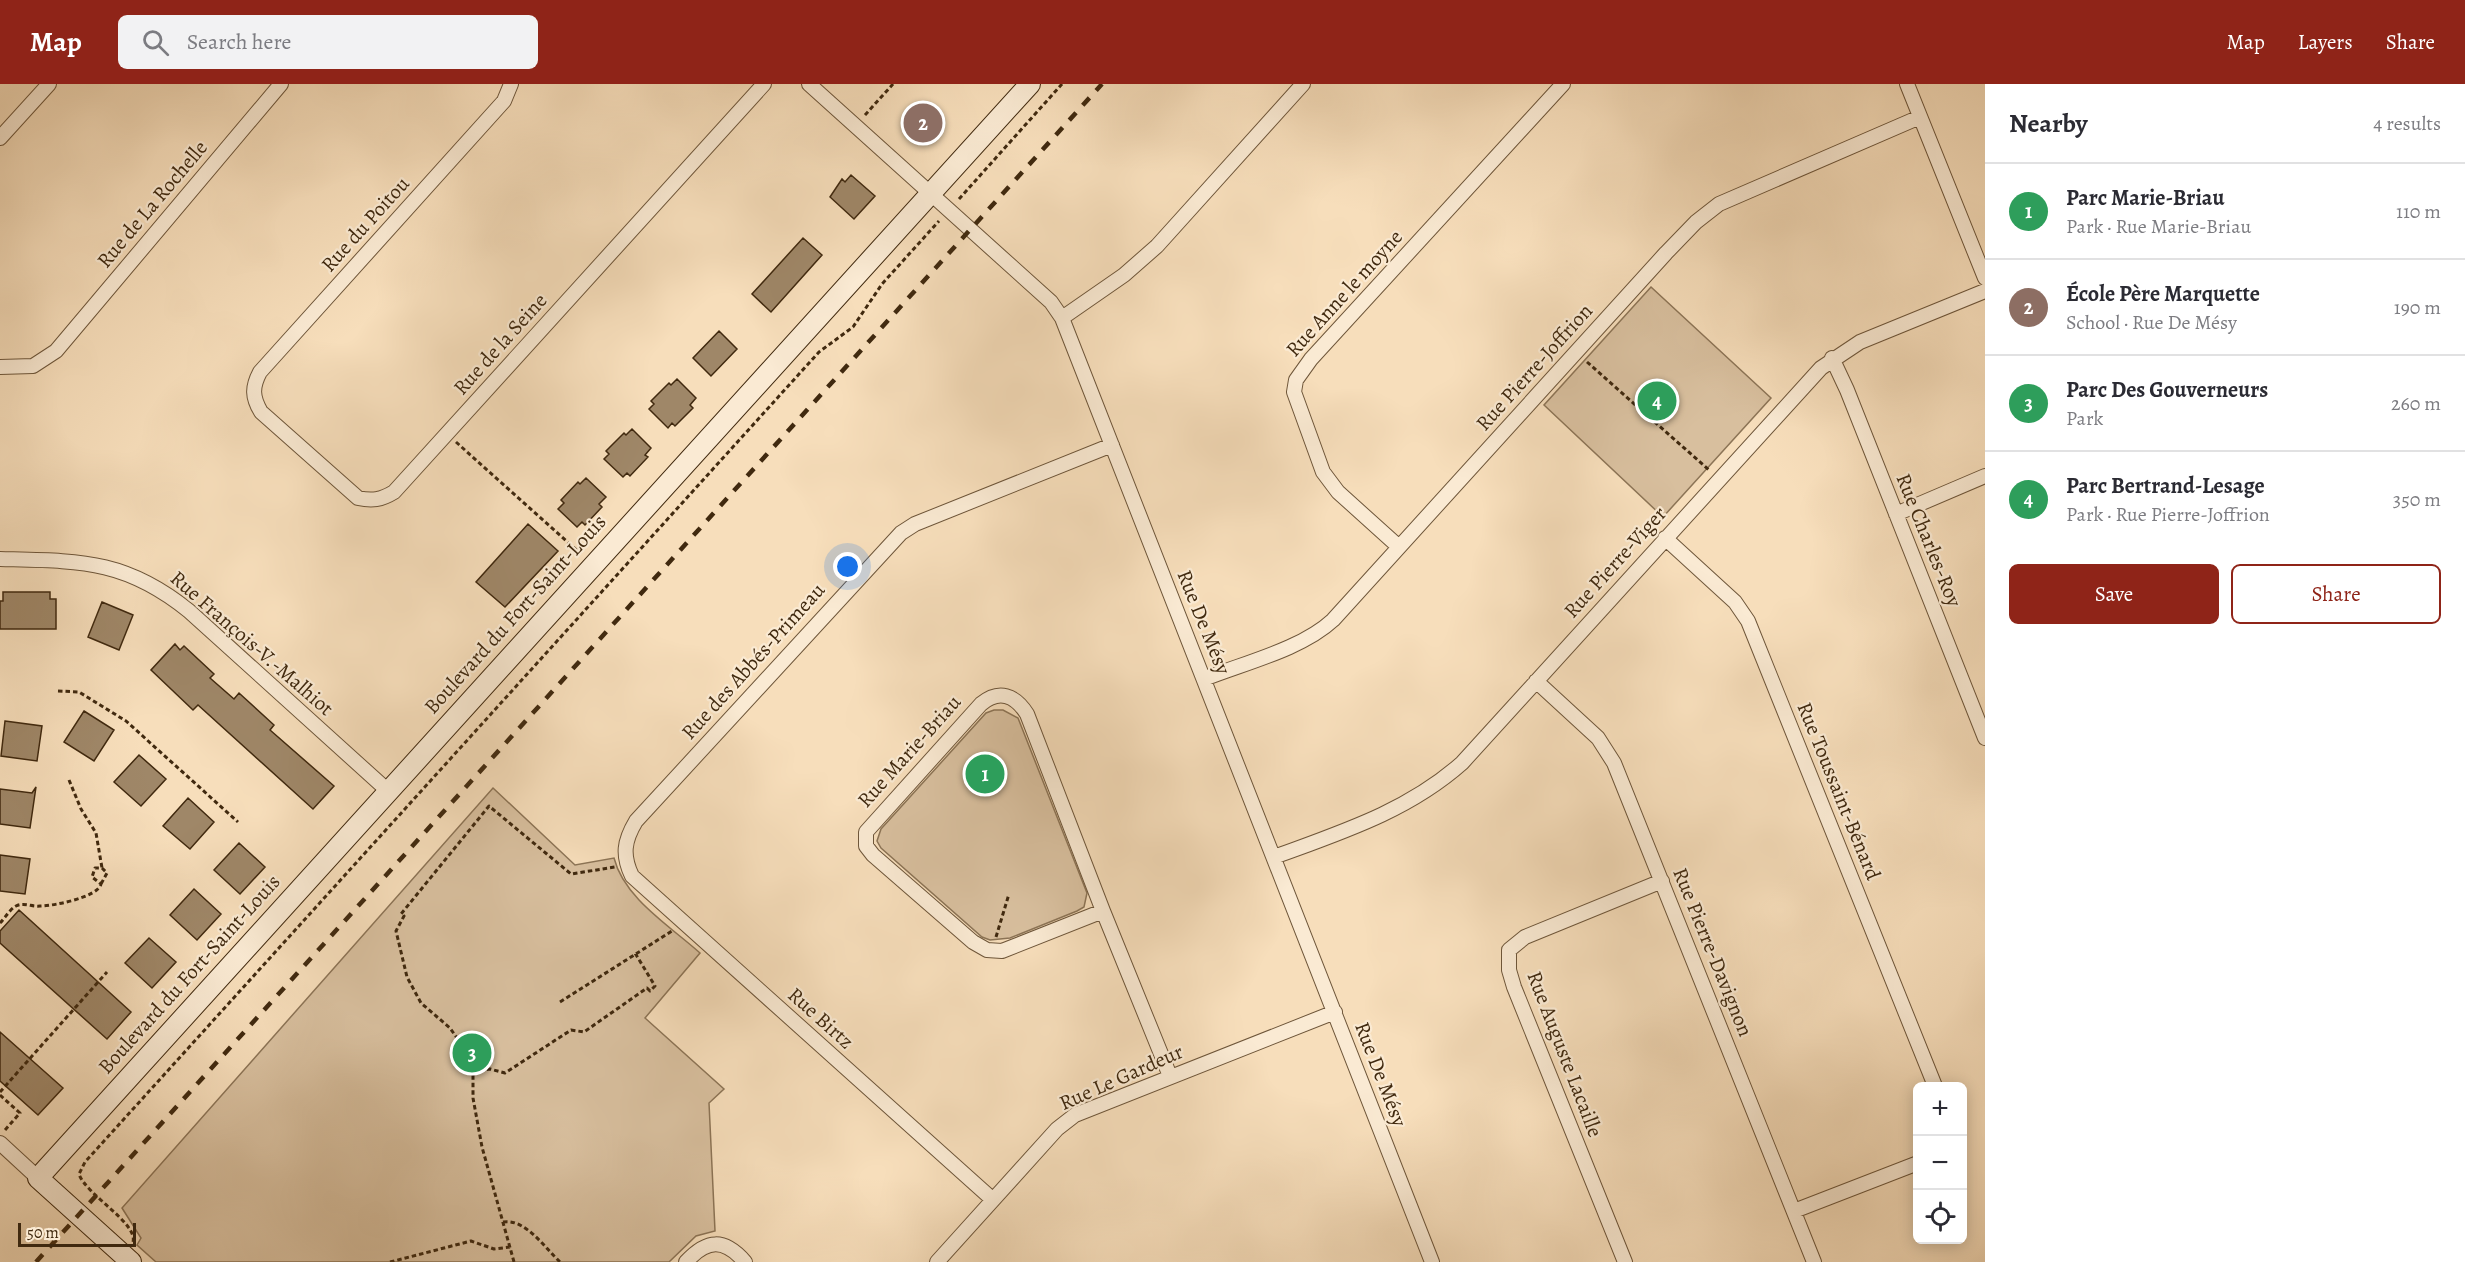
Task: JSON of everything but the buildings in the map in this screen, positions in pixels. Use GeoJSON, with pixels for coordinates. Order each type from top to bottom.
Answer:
{"type":"FeatureCollection","features":[{"type":"Feature","properties":{"kind":"street"},"geometry":{"type":"LineString","coordinates":[[0,138],[49,84]]}},
{"type":"Feature","properties":{"kind":"street","name":"Rue de La Rochelle"},"geometry":{"type":"LineString","coordinates":[[0,367],[33,366],[56,351],[281,84]]}},
{"type":"Feature","properties":{"kind":"street","name":"Rue du Poitou"},"geometry":{"type":"LineString","coordinates":[[253,392],[260,372],[504,101],[510,84]]}},
{"type":"Feature","properties":{"kind":"street","name":"Rue de la Seine"},"geometry":{"type":"LineString","coordinates":[[253,392],[261,412],[348,491],[370,501],[394,492],[764,84]]}},
{"type":"Feature","properties":{"kind":"street","name":"Rue De Mésy"},"geometry":{"type":"LineString","coordinates":[[809,84],[1051,302],[1062,318],[1432,1262]]}},
{"type":"Feature","properties":{"kind":"street","name":"Boulevard du Fort-Saint-Louis"},"geometry":{"type":"LineString","coordinates":[[38,1178],[387,790],[1030,84]]}},
{"type":"Feature","properties":{"kind":"street"},"geometry":{"type":"LineString","coordinates":[[1062,318],[1124,275],[1157,246],[1303,84]]}},
{"type":"Feature","properties":{"kind":"street","name":"Rue Anne le moyne"},"geometry":{"type":"LineString","coordinates":[[1399,547],[1325,478],[1296,402],[1296,380],[1311,359],[1563,84]]}},
{"type":"Feature","properties":{"kind":"street"},"geometry":{"type":"LineString","coordinates":[[1907,84],[1985,278]]}},
{"type":"Feature","properties":{"kind":"street","name":"Rue Pierre-Joffrion"},"geometry":{"type":"LineString","coordinates":[[1204,679],[1317,633],[1333,621],[1666,253],[1706,213],[1736,195],[1920,117]]}},
{"type":"Feature","properties":{"kind":"street","name":"Rue Pierre-Viger"},"geometry":{"type":"LineString","coordinates":[[1274,857],[1382,816],[1423,794],[1462,763],[1786,404],[1832,358],[1860,342],[1985,291]]}},
{"type":"Feature","properties":{"kind":"street","name":"Rue Charles-Roy"},"geometry":{"type":"LineString","coordinates":[[1832,358],[1985,738]]}},
{"type":"Feature","properties":{"kind":"street","name":"Rue des Abbés-Primeau"},"geometry":{"type":"LineString","coordinates":[[622,866],[626,843],[636,821],[901,533],[915,524],[1112,445]]}},
{"type":"Feature","properties":{"kind":"street"},"geometry":{"type":"LineString","coordinates":[[1896,514],[1985,476]]}},
{"type":"Feature","properties":{"kind":"street","name":"Rue Toussaint-Bénard"},"geometry":{"type":"LineString","coordinates":[[1665,538],[1735,602],[1748,621],[1933,1082]]}},
{"type":"Feature","properties":{"kind":"street","name":"Rue François-V.-Malhiot"},"geometry":{"type":"LineString","coordinates":[[0,559],[68,561],[105,566],[131,574],[158,587],[189,611],[387,790]]}},
{"type":"Feature","properties":{"kind":"street","name":"Rue Pierre-Davignon"},"geometry":{"type":"LineString","coordinates":[[1536,681],[1598,738],[1607,750],[1662,881],[1814,1262]]}},
{"type":"Feature","properties":{"kind":"street","name":"Rue Marie-Briau"},"geometry":{"type":"LineString","coordinates":[[1103,911],[1012,948],[1002,951],[987,950],[973,942],[873,855],[866,846],[866,832],[981,704],[995,695],[1004,694],[1013,698],[1027,714],[1170,1076]]}},
{"type":"Feature","properties":{"kind":"street","name":"Rue Birtz"},"geometry":{"type":"LineString","coordinates":[[622,866],[992,1199]]}},
{"type":"Feature","properties":{"kind":"street","name":"Rue Auguste Lacaille"},"geometry":{"type":"LineString","coordinates":[[1624,1262],[1514,987],[1508,960],[1509,950],[1525,937],[1662,881]]}},
{"type":"Feature","properties":{"kind":"street","name":"Rue Le Gardeur"},"geometry":{"type":"LineString","coordinates":[[937,1262],[992,1199],[1067,1120],[1170,1076],[1335,1012]]}},
{"type":"Feature","properties":{"kind":"street"},"geometry":{"type":"LineString","coordinates":[[0,1143],[38,1178],[132,1252]]}},
{"type":"Feature","properties":{"kind":"street"},"geometry":{"type":"LineString","coordinates":[[1794,1211],[1913,1165]]}},
{"type":"Feature","properties":{"kind":"street"},"geometry":{"type":"LineString","coordinates":[[686,1262],[702,1247],[717,1244],[733,1250],[745,1262]]}},
{"type":"Feature","properties":{"kind":"path"},"geometry":{"type":"LineString","coordinates":[[865,115],[893,84]]}},
{"type":"Feature","properties":{"kind":"path"},"geometry":{"type":"LineString","coordinates":[[960,198],[1062,84]]}},
{"type":"Feature","properties":{"kind":"path"},"geometry":{"type":"LineString","coordinates":[[132,1252],[134,1238],[123,1221],[84,1185],[79,1174],[85,1162],[408,809],[819,352],[854,327],[882,284],[940,219]]}},
{"type":"Feature","properties":{"kind":"path"},"geometry":{"type":"LineString","coordinates":[[1583,359],[1709,470]]}},
{"type":"Feature","properties":{"kind":"path"},"geometry":{"type":"LineString","coordinates":[[455,441],[581,554]]}},
{"type":"Feature","properties":{"kind":"path"},"geometry":{"type":"LineString","coordinates":[[58,691],[79,692],[126,721],[238,822]]}},
{"type":"Feature","properties":{"kind":"path"},"geometry":{"type":"LineString","coordinates":[[0,923],[14,907],[20,904],[40,906],[90,895],[100,888],[107,873],[102,868],[96,833],[81,809],[69,780]]}},
{"type":"Feature","properties":{"kind":"path"},"geometry":{"type":"LineString","coordinates":[[514,1262],[482,1147],[472,1098],[473,1061],[450,1028],[421,1003],[407,977],[396,931],[404,916],[401,914],[489,806],[571,874],[622,866]]}},
{"type":"Feature","properties":{"kind":"path"},"geometry":{"type":"LineString","coordinates":[[101,884],[92,877],[95,868],[102,868]]}},
{"type":"Feature","properties":{"kind":"path"},"geometry":{"type":"LineString","coordinates":[[996,939],[1009,894]]}},
{"type":"Feature","properties":{"kind":"path"},"geometry":{"type":"LineString","coordinates":[[560,1002],[635,953],[668,935],[675,928]]}},
{"type":"Feature","properties":{"kind":"path"},"geometry":{"type":"LineString","coordinates":[[472,1072],[490,1069],[505,1073],[571,1030],[584,1032],[647,988],[650,991],[655,986],[635,953]]}},
{"type":"Feature","properties":{"kind":"path"},"geometry":{"type":"LineString","coordinates":[[0,1135],[20,1113],[0,1094],[107,972]]}},
{"type":"Feature","properties":{"kind":"path"},"geometry":{"type":"LineString","coordinates":[[503,1222],[512,1221],[521,1225],[560,1262]]}},
{"type":"Feature","properties":{"kind":"path"},"geometry":{"type":"LineString","coordinates":[[390,1262],[471,1241],[494,1249],[510,1247]]}},
{"type":"Feature","properties":{"kind":"shaded area"},"geometry":{"type":"Polygon","coordinates":[[[1651,287],[1771,398],[1663,517],[1544,405],[1651,287]]]}},
{"type":"Feature","properties":{"kind":"shaded area"},"geometry":{"type":"Polygon","coordinates":[[[1003,710],[1018,718],[1087,893],[1084,907],[1077,911],[1010,938],[990,940],[982,937],[881,848],[877,841],[881,829],[986,713],[1003,710]]]}},
{"type":"Feature","properties":{"kind":"shaded area"},"geometry":{"type":"Polygon","coordinates":[[[493,788],[575,865],[614,858],[627,886],[638,899],[700,953],[645,1018],[724,1089],[709,1103],[715,1231],[696,1236],[669,1262],[156,1262],[137,1245],[141,1238],[122,1208],[493,788]]]}},
{"type":"Feature","properties":{"kind":"railway"},"geometry":{"type":"LineString","coordinates":[[36,1262],[1102,84]]}},
{"type":"Feature","properties":{"kind":"place","name":"École Père Marquette"},"geometry":{"type":"Point","coordinates":[923,123]}},
{"type":"Feature","properties":{"kind":"place","name":"Parc Bertrand-Lesage"},"geometry":{"type":"Point","coordinates":[1657,401]}},
{"type":"Feature","properties":{"kind":"place","name":"Parc Marie-Briau"},"geometry":{"type":"Point","coordinates":[985,774]}},
{"type":"Feature","properties":{"kind":"place","name":"Parc Des Gouverneurs"},"geometry":{"type":"Point","coordinates":[472,1053]}}]}
